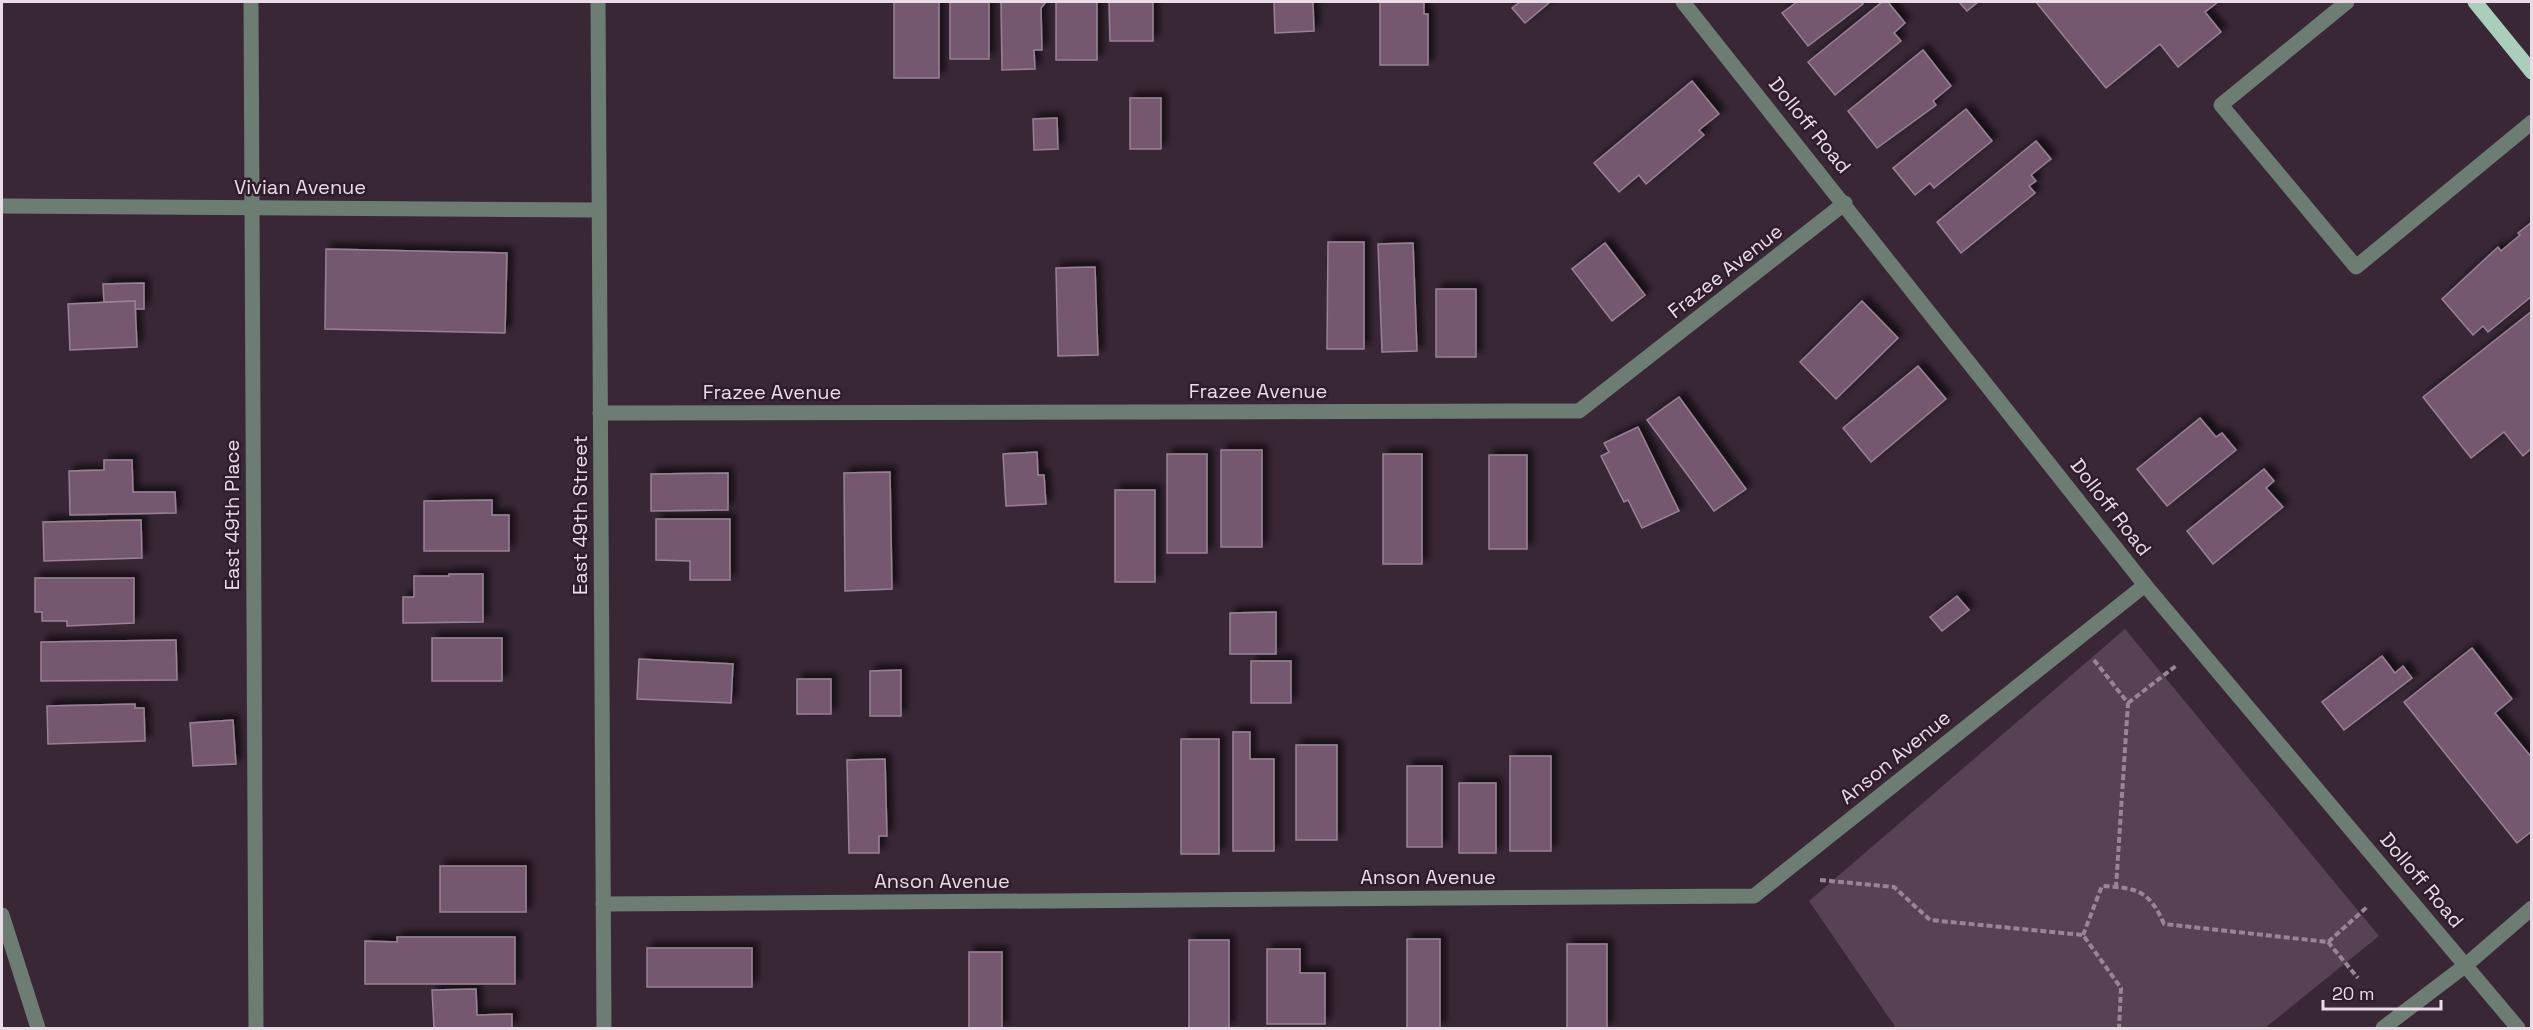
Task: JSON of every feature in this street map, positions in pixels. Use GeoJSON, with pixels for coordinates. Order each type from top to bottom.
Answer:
{"type":"FeatureCollection","features":[{"type":"Feature","properties":{"kind":"main road"},"geometry":{"type":"LineString","coordinates":[[2475,2],[2532,72]]}},
{"type":"Feature","properties":{"kind":"street","name":"East 49th Place"},"geometry":{"type":"LineString","coordinates":[[251,2],[256,1029]]}},
{"type":"Feature","properties":{"kind":"street","name":"East 49th Street"},"geometry":{"type":"LineString","coordinates":[[598,2],[604,1029]]}},
{"type":"Feature","properties":{"kind":"street","name":"Dolloff Road"},"geometry":{"type":"LineString","coordinates":[[1683,2],[1845,203],[2145,585],[2518,1029]]}},
{"type":"Feature","properties":{"kind":"street"},"geometry":{"type":"LineString","coordinates":[[2347,2],[2221,105],[2356,267],[2532,122]]}},
{"type":"Feature","properties":{"kind":"street","name":"Frazee Avenue"},"geometry":{"type":"LineString","coordinates":[[600,413],[1580,411],[1845,203]]}},
{"type":"Feature","properties":{"kind":"street","name":"Vivian Avenue"},"geometry":{"type":"LineString","coordinates":[[2,206],[599,210]]}},
{"type":"Feature","properties":{"kind":"street","name":"Anson Avenue"},"geometry":{"type":"LineString","coordinates":[[603,904],[1754,896],[2145,585]]}},
{"type":"Feature","properties":{"kind":"street"},"geometry":{"type":"LineString","coordinates":[[2383,1029],[2466,965],[2532,908]]}},
{"type":"Feature","properties":{"kind":"street"},"geometry":{"type":"LineString","coordinates":[[2,915],[38,1029]]}},
{"type":"Feature","properties":{"kind":"path"},"geometry":{"type":"LineString","coordinates":[[2093,659],[2128,703],[2116,887]]}},
{"type":"Feature","properties":{"kind":"path"},"geometry":{"type":"LineString","coordinates":[[2128,703],[2177,665]]}},
{"type":"Feature","properties":{"kind":"path"},"geometry":{"type":"LineString","coordinates":[[1819,880],[1894,887],[1930,920],[2083,935],[2121,988],[2119,1029]]}},
{"type":"Feature","properties":{"kind":"path"},"geometry":{"type":"LineString","coordinates":[[2083,935],[2102,886],[2138,890],[2156,906],[2164,924],[2328,942],[2358,978]]}},
{"type":"Feature","properties":{"kind":"path"},"geometry":{"type":"LineString","coordinates":[[2328,942],[2367,907]]}},
{"type":"Feature","properties":{"kind":"shaded area"},"geometry":{"type":"Polygon","coordinates":[[[2125,629],[2379,936],[2265,1028],[1896,1028],[1809,901],[2125,629]]]}},
{"type":"Feature","properties":{"kind":"building"},"geometry":{"type":"Polygon","coordinates":[[[894,2],[939,2],[939,78],[894,78],[894,2]]]}},
{"type":"Feature","properties":{"kind":"building"},"geometry":{"type":"Polygon","coordinates":[[[950,2],[989,2],[989,59],[950,59],[950,2]]]}},
{"type":"Feature","properties":{"kind":"building"},"geometry":{"type":"Polygon","coordinates":[[[1001,2],[1046,2],[1041,8],[1042,50],[1034,50],[1035,69],[1002,70],[1001,2]]]}},
{"type":"Feature","properties":{"kind":"building"},"geometry":{"type":"Polygon","coordinates":[[[1056,2],[1097,2],[1097,60],[1056,60],[1056,2]]]}},
{"type":"Feature","properties":{"kind":"building"},"geometry":{"type":"Polygon","coordinates":[[[1109,2],[1153,2],[1153,41],[1110,41],[1109,2]]]}},
{"type":"Feature","properties":{"kind":"building"},"geometry":{"type":"Polygon","coordinates":[[[1274,2],[1313,2],[1314,31],[1275,33],[1274,2]]]}},
{"type":"Feature","properties":{"kind":"building"},"geometry":{"type":"Polygon","coordinates":[[[1380,2],[1424,2],[1424,14],[1428,14],[1428,65],[1380,65],[1380,2]]]}},
{"type":"Feature","properties":{"kind":"building"},"geometry":{"type":"Polygon","coordinates":[[[1520,2],[1550,2],[1525,23],[1512,8],[1520,2]]]}},
{"type":"Feature","properties":{"kind":"building"},"geometry":{"type":"Polygon","coordinates":[[[1797,2],[1861,2],[1863,4],[1808,46],[1782,13],[1797,2]]]}},
{"type":"Feature","properties":{"kind":"building"},"geometry":{"type":"Polygon","coordinates":[[[1882,2],[1888,2],[1905,23],[1894,33],[1901,41],[1835,95],[1808,62],[1882,2]]]}},
{"type":"Feature","properties":{"kind":"building"},"geometry":{"type":"Polygon","coordinates":[[[1959,2],[1978,2],[1967,11],[1959,2]]]}},
{"type":"Feature","properties":{"kind":"building"},"geometry":{"type":"Polygon","coordinates":[[[2036,2],[2218,2],[2205,12],[2221,32],[2178,67],[2160,44],[2106,88],[2036,2]]]}},
{"type":"Feature","properties":{"kind":"building"},"geometry":{"type":"Polygon","coordinates":[[[1923,50],[1951,86],[1933,101],[1936,105],[1877,148],[1848,111],[1923,50]]]}},
{"type":"Feature","properties":{"kind":"building"},"geometry":{"type":"Polygon","coordinates":[[[1692,81],[1719,114],[1699,130],[1704,135],[1646,184],[1639,175],[1619,192],[1594,163],[1692,81]]]}},
{"type":"Feature","properties":{"kind":"building"},"geometry":{"type":"Polygon","coordinates":[[[1130,98],[1161,98],[1161,149],[1130,149],[1130,98]]]}},
{"type":"Feature","properties":{"kind":"building"},"geometry":{"type":"Polygon","coordinates":[[[1966,109],[1992,141],[1934,188],[1930,183],[1915,195],[1893,168],[1966,109]]]}},
{"type":"Feature","properties":{"kind":"building"},"geometry":{"type":"Polygon","coordinates":[[[1057,118],[1058,149],[1034,150],[1033,119],[1057,118]]]}},
{"type":"Feature","properties":{"kind":"building"},"geometry":{"type":"Polygon","coordinates":[[[2036,141],[2051,159],[2031,175],[2036,181],[2029,186],[2035,193],[1961,253],[1937,222],[2036,141]]]}},
{"type":"Feature","properties":{"kind":"building"},"geometry":{"type":"Polygon","coordinates":[[[2532,222],[2532,296],[2488,332],[2483,326],[2473,335],[2442,299],[2498,247],[2501,251],[2532,222]]]}},
{"type":"Feature","properties":{"kind":"building"},"geometry":{"type":"Polygon","coordinates":[[[1328,242],[1364,242],[1364,349],[1327,349],[1328,242]]]}},
{"type":"Feature","properties":{"kind":"building"},"geometry":{"type":"Polygon","coordinates":[[[1413,243],[1417,351],[1382,352],[1378,244],[1413,243]]]}},
{"type":"Feature","properties":{"kind":"building"},"geometry":{"type":"Polygon","coordinates":[[[1605,243],[1645,295],[1612,321],[1572,269],[1605,243]]]}},
{"type":"Feature","properties":{"kind":"building"},"geometry":{"type":"Polygon","coordinates":[[[326,249],[507,253],[505,333],[325,329],[326,249]]]}},
{"type":"Feature","properties":{"kind":"building"},"geometry":{"type":"Polygon","coordinates":[[[1095,267],[1098,355],[1058,356],[1056,268],[1095,267]]]}},
{"type":"Feature","properties":{"kind":"building"},"geometry":{"type":"Polygon","coordinates":[[[144,283],[144,309],[135,309],[135,301],[104,302],[103,284],[144,283]]]}},
{"type":"Feature","properties":{"kind":"building"},"geometry":{"type":"Polygon","coordinates":[[[1436,289],[1476,289],[1476,357],[1436,357],[1436,289]]]}},
{"type":"Feature","properties":{"kind":"building"},"geometry":{"type":"Polygon","coordinates":[[[135,301],[137,347],[70,350],[68,304],[135,301]]]}},
{"type":"Feature","properties":{"kind":"building"},"geometry":{"type":"Polygon","coordinates":[[[1862,301],[1898,338],[1836,399],[1800,362],[1862,301]]]}},
{"type":"Feature","properties":{"kind":"building"},"geometry":{"type":"Polygon","coordinates":[[[2532,311],[2532,448],[2523,456],[2504,432],[2471,458],[2423,397],[2532,311]]]}},
{"type":"Feature","properties":{"kind":"building"},"geometry":{"type":"Polygon","coordinates":[[[1918,366],[1946,399],[1871,462],[1843,428],[1918,366]]]}},
{"type":"Feature","properties":{"kind":"building"},"geometry":{"type":"Polygon","coordinates":[[[1679,397],[1746,489],[1714,511],[1647,420],[1679,397]]]}},
{"type":"Feature","properties":{"kind":"building"},"geometry":{"type":"Polygon","coordinates":[[[2200,418],[2216,437],[2222,433],[2236,450],[2167,506],[2137,469],[2200,418]]]}},
{"type":"Feature","properties":{"kind":"building"},"geometry":{"type":"Polygon","coordinates":[[[1638,427],[1679,511],[1642,528],[1628,500],[1624,502],[1601,456],[1609,452],[1604,443],[1638,427]]]}},
{"type":"Feature","properties":{"kind":"building"},"geometry":{"type":"Polygon","coordinates":[[[1221,450],[1262,450],[1262,547],[1221,547],[1221,450]]]}},
{"type":"Feature","properties":{"kind":"building"},"geometry":{"type":"Polygon","coordinates":[[[1037,452],[1038,475],[1044,475],[1046,504],[1006,506],[1003,454],[1037,452]]]}},
{"type":"Feature","properties":{"kind":"building"},"geometry":{"type":"Polygon","coordinates":[[[1167,454],[1207,454],[1207,553],[1167,553],[1167,454]]]}},
{"type":"Feature","properties":{"kind":"building"},"geometry":{"type":"Polygon","coordinates":[[[1383,454],[1422,454],[1422,564],[1383,564],[1383,454]]]}},
{"type":"Feature","properties":{"kind":"building"},"geometry":{"type":"Polygon","coordinates":[[[1489,455],[1527,455],[1527,549],[1489,549],[1489,455]]]}},
{"type":"Feature","properties":{"kind":"building"},"geometry":{"type":"Polygon","coordinates":[[[104,460],[132,460],[133,492],[175,492],[176,513],[70,515],[69,471],[104,470],[104,460]]]}},
{"type":"Feature","properties":{"kind":"building"},"geometry":{"type":"Polygon","coordinates":[[[2264,469],[2274,481],[2266,488],[2283,507],[2213,564],[2187,531],[2264,469]]]}},
{"type":"Feature","properties":{"kind":"building"},"geometry":{"type":"Polygon","coordinates":[[[890,472],[892,589],[845,591],[844,473],[890,472]]]}},
{"type":"Feature","properties":{"kind":"building"},"geometry":{"type":"Polygon","coordinates":[[[728,473],[728,510],[651,511],[651,474],[728,473]]]}},
{"type":"Feature","properties":{"kind":"building"},"geometry":{"type":"Polygon","coordinates":[[[1115,490],[1155,490],[1155,582],[1115,582],[1115,490]]]}},
{"type":"Feature","properties":{"kind":"building"},"geometry":{"type":"Polygon","coordinates":[[[492,500],[492,515],[509,515],[509,551],[424,551],[424,501],[492,500]]]}},
{"type":"Feature","properties":{"kind":"building"},"geometry":{"type":"Polygon","coordinates":[[[656,519],[730,519],[730,580],[690,580],[690,561],[656,560],[656,519]]]}},
{"type":"Feature","properties":{"kind":"building"},"geometry":{"type":"Polygon","coordinates":[[[141,520],[142,558],[44,561],[43,522],[141,520]]]}},
{"type":"Feature","properties":{"kind":"building"},"geometry":{"type":"Polygon","coordinates":[[[449,574],[483,574],[483,622],[403,623],[403,597],[414,597],[414,576],[449,576],[449,574]]]}},
{"type":"Feature","properties":{"kind":"building"},"geometry":{"type":"Polygon","coordinates":[[[35,578],[134,578],[134,623],[67,626],[67,621],[42,621],[42,612],[35,612],[35,578]]]}},
{"type":"Feature","properties":{"kind":"building"},"geometry":{"type":"Polygon","coordinates":[[[1957,596],[1969,610],[1942,631],[1930,617],[1957,596]]]}},
{"type":"Feature","properties":{"kind":"building"},"geometry":{"type":"Polygon","coordinates":[[[1276,612],[1276,654],[1230,654],[1230,613],[1276,612]]]}},
{"type":"Feature","properties":{"kind":"building"},"geometry":{"type":"Polygon","coordinates":[[[432,638],[502,638],[502,681],[432,681],[432,638]]]}},
{"type":"Feature","properties":{"kind":"building"},"geometry":{"type":"Polygon","coordinates":[[[176,640],[177,680],[41,681],[41,642],[176,640]]]}},
{"type":"Feature","properties":{"kind":"building"},"geometry":{"type":"Polygon","coordinates":[[[2472,648],[2512,699],[2495,713],[2532,758],[2532,831],[2517,843],[2404,702],[2472,648]]]}},
{"type":"Feature","properties":{"kind":"building"},"geometry":{"type":"Polygon","coordinates":[[[2382,656],[2395,673],[2403,666],[2412,678],[2344,730],[2322,702],[2382,656]]]}},
{"type":"Feature","properties":{"kind":"building"},"geometry":{"type":"Polygon","coordinates":[[[639,659],[733,664],[731,703],[637,699],[639,659]]]}},
{"type":"Feature","properties":{"kind":"building"},"geometry":{"type":"Polygon","coordinates":[[[1251,661],[1291,661],[1291,703],[1251,703],[1251,661]]]}},
{"type":"Feature","properties":{"kind":"building"},"geometry":{"type":"Polygon","coordinates":[[[901,670],[901,716],[870,716],[870,671],[901,670]]]}},
{"type":"Feature","properties":{"kind":"building"},"geometry":{"type":"Polygon","coordinates":[[[797,679],[831,679],[831,714],[797,714],[797,679]]]}},
{"type":"Feature","properties":{"kind":"building"},"geometry":{"type":"Polygon","coordinates":[[[135,704],[135,708],[144,708],[145,741],[48,744],[47,706],[135,704]]]}},
{"type":"Feature","properties":{"kind":"building"},"geometry":{"type":"Polygon","coordinates":[[[233,720],[236,764],[193,766],[190,723],[233,720]]]}},
{"type":"Feature","properties":{"kind":"building"},"geometry":{"type":"Polygon","coordinates":[[[1233,732],[1250,732],[1250,759],[1274,759],[1274,851],[1233,851],[1233,732]]]}},
{"type":"Feature","properties":{"kind":"building"},"geometry":{"type":"Polygon","coordinates":[[[1181,739],[1219,739],[1219,854],[1181,854],[1181,739]]]}},
{"type":"Feature","properties":{"kind":"building"},"geometry":{"type":"Polygon","coordinates":[[[1296,745],[1337,745],[1337,840],[1296,840],[1296,745]]]}},
{"type":"Feature","properties":{"kind":"building"},"geometry":{"type":"Polygon","coordinates":[[[1510,756],[1551,756],[1551,851],[1510,851],[1510,756]]]}},
{"type":"Feature","properties":{"kind":"building"},"geometry":{"type":"Polygon","coordinates":[[[885,759],[887,836],[879,836],[879,853],[849,853],[847,760],[885,759]]]}},
{"type":"Feature","properties":{"kind":"building"},"geometry":{"type":"Polygon","coordinates":[[[1407,766],[1442,766],[1442,847],[1407,847],[1407,766]]]}},
{"type":"Feature","properties":{"kind":"building"},"geometry":{"type":"Polygon","coordinates":[[[1459,783],[1496,783],[1496,853],[1459,853],[1459,783]]]}},
{"type":"Feature","properties":{"kind":"building"},"geometry":{"type":"Polygon","coordinates":[[[440,866],[526,866],[526,912],[440,912],[440,866]]]}},
{"type":"Feature","properties":{"kind":"building"},"geometry":{"type":"Polygon","coordinates":[[[397,937],[515,937],[515,984],[365,984],[365,941],[397,942],[397,937]]]}},
{"type":"Feature","properties":{"kind":"building"},"geometry":{"type":"Polygon","coordinates":[[[1407,939],[1440,939],[1440,1028],[1407,1028],[1407,939]]]}},
{"type":"Feature","properties":{"kind":"building"},"geometry":{"type":"Polygon","coordinates":[[[1189,940],[1229,940],[1229,1028],[1189,1028],[1189,940]]]}},
{"type":"Feature","properties":{"kind":"building"},"geometry":{"type":"Polygon","coordinates":[[[1567,944],[1607,944],[1607,1028],[1567,1028],[1567,944]]]}},
{"type":"Feature","properties":{"kind":"building"},"geometry":{"type":"Polygon","coordinates":[[[647,948],[752,948],[752,987],[647,987],[647,948]]]}},
{"type":"Feature","properties":{"kind":"building"},"geometry":{"type":"Polygon","coordinates":[[[1267,949],[1300,949],[1300,973],[1325,973],[1325,1024],[1267,1024],[1267,949]]]}},
{"type":"Feature","properties":{"kind":"building"},"geometry":{"type":"Polygon","coordinates":[[[969,952],[1002,952],[1002,1028],[969,1028],[969,952]]]}},
{"type":"Feature","properties":{"kind":"building"},"geometry":{"type":"Polygon","coordinates":[[[476,989],[477,1015],[512,1014],[512,1028],[434,1028],[432,990],[476,989]]]}}]}
